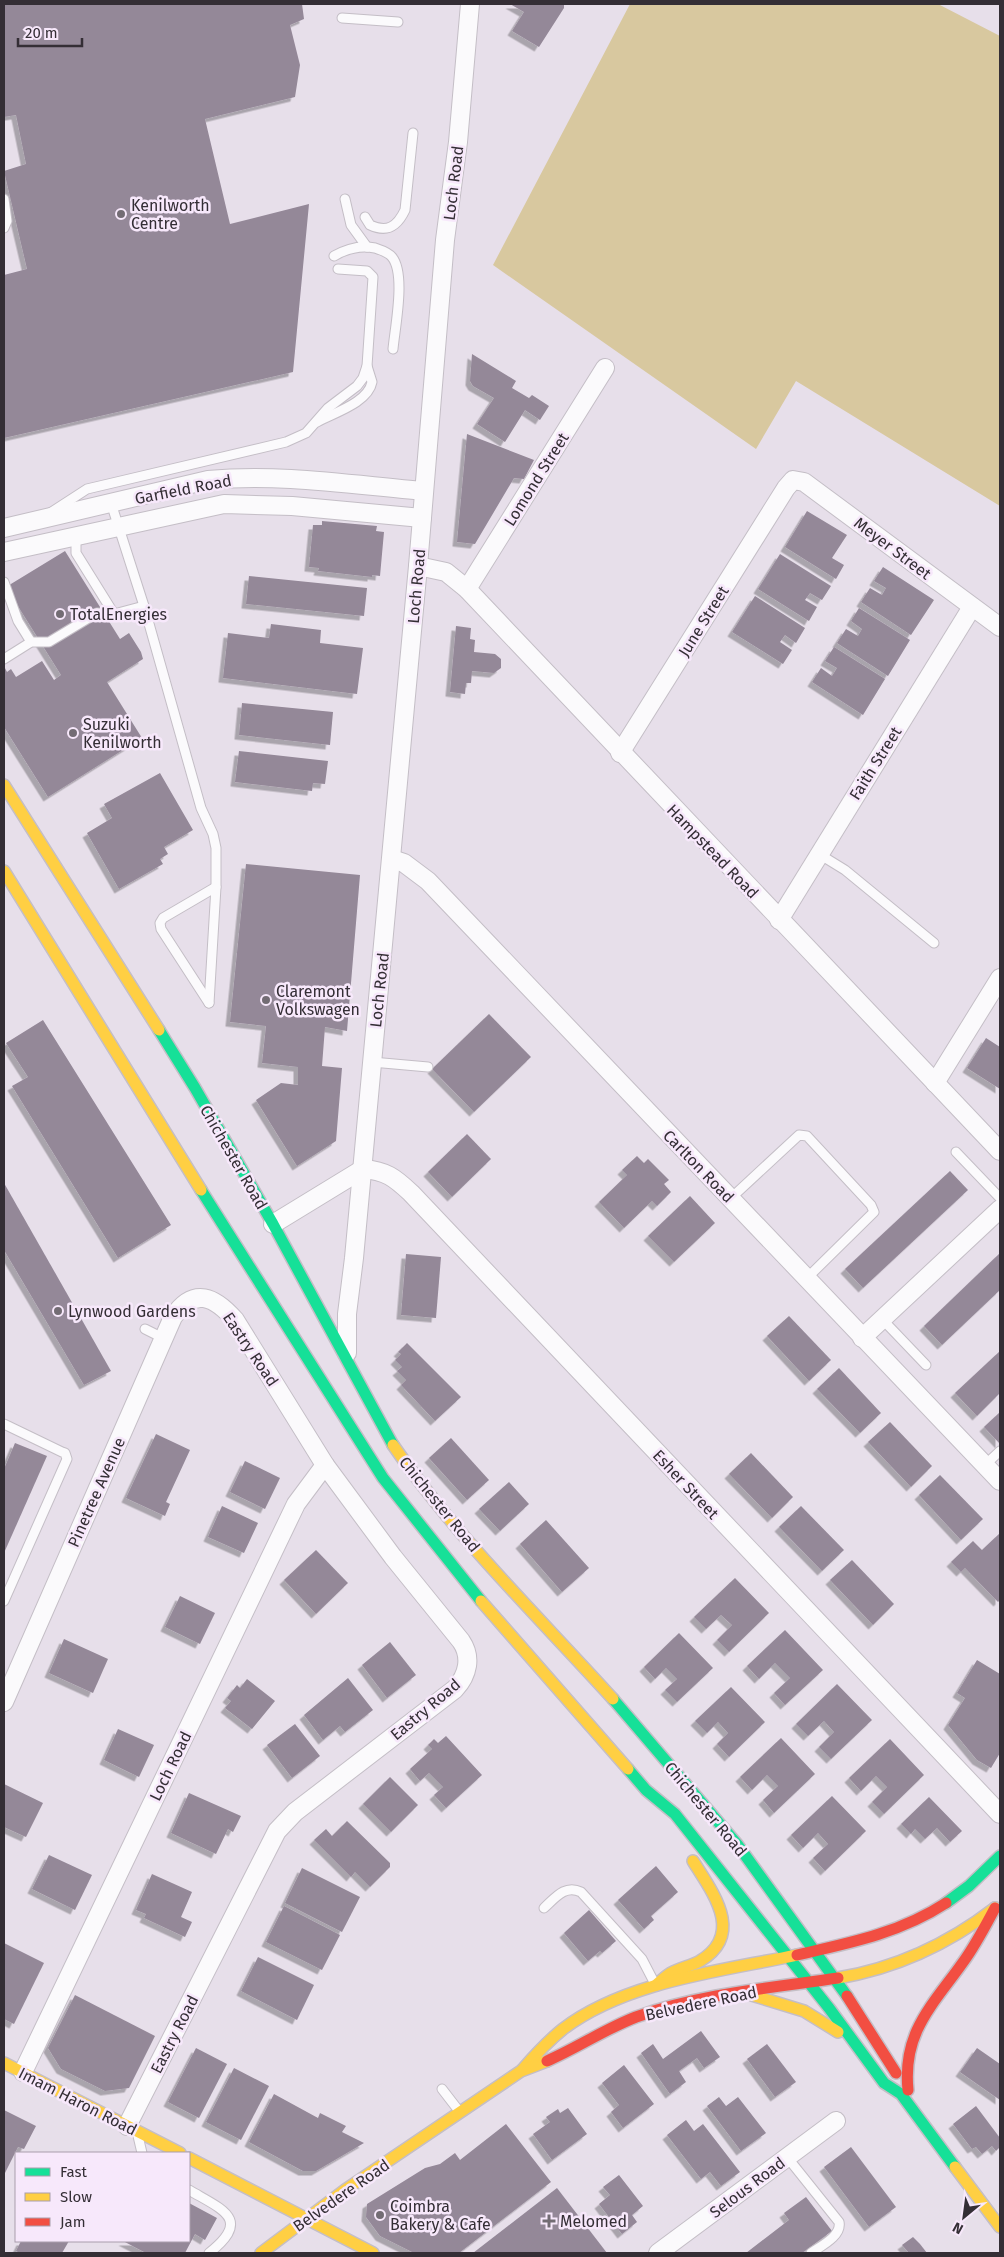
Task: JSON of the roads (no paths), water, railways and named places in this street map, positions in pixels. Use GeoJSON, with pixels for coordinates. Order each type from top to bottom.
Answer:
{"type":"FeatureCollection","features":[{"type":"Feature","properties":{"kind":"main road","name":"Chichester Road"},"geometry":{"type":"LineString","coordinates":[[4,786],[195,1088],[273,1224],[390,1440],[423,1488],[683,1780],[737,1844],[867,2024],[898,2075],[901,2094]]}},
{"type":"Feature","properties":{"kind":"main road","name":"Chichester Road"},"geometry":{"type":"LineString","coordinates":[[4,871],[241,1254],[383,1478],[456,1571],[646,1790],[675,1814],[864,2054],[884,2084],[901,2094],[1000,2228]]}},
{"type":"Feature","properties":{"kind":"main road"},"geometry":{"type":"LineString","coordinates":[[646,1790],[662,1818]]}},
{"type":"Feature","properties":{"kind":"main road"},"geometry":{"type":"LineString","coordinates":[[656,1985],[672,1974],[706,1958],[716,1948],[721,1938],[724,1921],[720,1905],[685,1850]]}},
{"type":"Feature","properties":{"kind":"main road","name":"Belvedere Road"},"geometry":{"type":"LineString","coordinates":[[521,2072],[537,2050],[564,2029],[618,1998],[656,1985],[815,1951],[861,1940],[908,1925],[964,1892],[1000,1856]]}},
{"type":"Feature","properties":{"kind":"main road"},"geometry":{"type":"LineString","coordinates":[[912,2110],[906,2081],[906,2067],[908,2048],[913,2034],[920,2021],[964,1962],[998,1905]]}},
{"type":"Feature","properties":{"kind":"main road","name":"Belvedere Road"},"geometry":{"type":"LineString","coordinates":[[260,2253],[305,2219],[521,2072],[545,2064],[599,2033],[649,2012],[686,2003],[871,1972],[910,1960],[954,1937],[998,1905]]}},
{"type":"Feature","properties":{"kind":"main road"},"geometry":{"type":"LineString","coordinates":[[745,1993],[804,2010],[834,2028],[864,2054]]}},
{"type":"Feature","properties":{"kind":"main road","name":"Imam Haron Road"},"geometry":{"type":"LineString","coordinates":[[4,2063],[178,2152]]}},
{"type":"Feature","properties":{"kind":"main road"},"geometry":{"type":"LineString","coordinates":[[190,2159],[373,2253]]}},
{"type":"Feature","properties":{"kind":"street","name":"Loch Road"},"geometry":{"type":"LineString","coordinates":[[348,1363],[346,1314],[363,1169],[446,240],[458,142],[470,4]]}},
{"type":"Feature","properties":{"kind":"street","name":"Lomond Street"},"geometry":{"type":"LineString","coordinates":[[467,590],[605,368]]}},
{"type":"Feature","properties":{"kind":"street","name":"Garfield Road"},"geometry":{"type":"LineString","coordinates":[[8,523],[111,504],[208,480],[232,478],[295,480],[424,491]]}},
{"type":"Feature","properties":{"kind":"street","name":"Meyer Street"},"geometry":{"type":"LineString","coordinates":[[786,488],[793,480],[804,482],[1000,627]]}},
{"type":"Feature","properties":{"kind":"street","name":"June Street"},"geometry":{"type":"LineString","coordinates":[[620,753],[786,488]]}},
{"type":"Feature","properties":{"kind":"street","name":"Garfield Road"},"geometry":{"type":"LineString","coordinates":[[4,552],[224,504],[248,504],[422,518]]}},
{"type":"Feature","properties":{"kind":"street","name":"Hampstead Road"},"geometry":{"type":"LineString","coordinates":[[418,566],[446,572],[467,590],[1000,1151]]}},
{"type":"Feature","properties":{"kind":"street","name":"Faith Street"},"geometry":{"type":"LineString","coordinates":[[779,920],[972,607]]}},
{"type":"Feature","properties":{"kind":"street","name":"Carlton Road"},"geometry":{"type":"LineString","coordinates":[[392,859],[404,863],[428,881],[1000,1481]]}},
{"type":"Feature","properties":{"kind":"street"},"geometry":{"type":"LineString","coordinates":[[935,1083],[997,989]]}},
{"type":"Feature","properties":{"kind":"street"},"geometry":{"type":"LineString","coordinates":[[273,1224],[363,1169]]}},
{"type":"Feature","properties":{"kind":"street","name":"Esher Street"},"geometry":{"type":"LineString","coordinates":[[363,1169],[380,1171],[396,1179],[411,1192],[1000,1814]]}},
{"type":"Feature","properties":{"kind":"street"},"geometry":{"type":"LineString","coordinates":[[862,1338],[1000,1209]]}},
{"type":"Feature","properties":{"kind":"street","name":"Pinetree Avenue"},"geometry":{"type":"LineString","coordinates":[[4,1702],[163,1338],[178,1310],[184,1304],[203,1298]]}},
{"type":"Feature","properties":{"kind":"street","name":"Eastry Road"},"geometry":{"type":"LineString","coordinates":[[132,2128],[277,1831],[295,1812],[454,1689],[462,1681],[468,1663],[468,1653],[461,1641],[393,1557],[325,1465],[236,1320],[219,1303],[203,1298]]}},
{"type":"Feature","properties":{"kind":"street","name":"Loch Road"},"geometry":{"type":"LineString","coordinates":[[22,2072],[296,1504],[325,1465]]}},
{"type":"Feature","properties":{"kind":"street","name":"Selous Road"},"geometry":{"type":"LineString","coordinates":[[663,2252],[836,2120]]}},
{"type":"Feature","properties":{"kind":"lane"},"geometry":{"type":"LineString","coordinates":[[342,18],[398,22]]}},
{"type":"Feature","properties":{"kind":"lane"},"geometry":{"type":"LineString","coordinates":[[365,217],[370,225],[386,230],[394,227],[401,220],[406,210],[413,133]]}},
{"type":"Feature","properties":{"kind":"lane"},"geometry":{"type":"LineString","coordinates":[[345,199],[351,224],[366,247]]}},
{"type":"Feature","properties":{"kind":"lane"},"geometry":{"type":"LineString","coordinates":[[4,200],[7,222],[4,228]]}},
{"type":"Feature","properties":{"kind":"lane"},"geometry":{"type":"LineString","coordinates":[[334,256],[343,251],[366,247],[387,253],[395,262],[399,278],[393,349]]}},
{"type":"Feature","properties":{"kind":"lane"},"geometry":{"type":"LineString","coordinates":[[43,518],[87,489],[286,442],[300,437],[328,408],[357,386],[367,366],[373,277],[367,271],[338,269]]}},
{"type":"Feature","properties":{"kind":"lane"},"geometry":{"type":"LineString","coordinates":[[111,504],[144,606],[201,808],[213,834],[216,848],[216,887],[209,1003],[161,929],[160,923],[163,918],[216,887]]}},
{"type":"Feature","properties":{"kind":"lane"},"geometry":{"type":"LineString","coordinates":[[76,537],[74,544],[76,553],[114,614]]}},
{"type":"Feature","properties":{"kind":"lane"},"geometry":{"type":"LineString","coordinates":[[4,582],[18,621],[31,642]]}},
{"type":"Feature","properties":{"kind":"lane"},"geometry":{"type":"LineString","coordinates":[[4,659],[31,642],[49,642],[97,613],[114,614],[144,606]]}},
{"type":"Feature","properties":{"kind":"lane"},"geometry":{"type":"LineString","coordinates":[[819,854],[845,870],[934,943]]}},
{"type":"Feature","properties":{"kind":"lane"},"geometry":{"type":"LineString","coordinates":[[372,1062],[428,1067]]}},
{"type":"Feature","properties":{"kind":"lane"},"geometry":{"type":"LineString","coordinates":[[730,1199],[799,1135],[804,1135],[812,1141],[872,1205],[874,1212],[806,1279]]}},
{"type":"Feature","properties":{"kind":"lane"},"geometry":{"type":"LineString","coordinates":[[956,1152],[1000,1198]]}},
{"type":"Feature","properties":{"kind":"lane"},"geometry":{"type":"LineString","coordinates":[[882,1319],[926,1365]]}},
{"type":"Feature","properties":{"kind":"lane"},"geometry":{"type":"LineString","coordinates":[[145,1328],[163,1338]]}},
{"type":"Feature","properties":{"kind":"lane"},"geometry":{"type":"LineString","coordinates":[[4,1424],[48,1444],[67,1456],[4,1601]]}},
{"type":"Feature","properties":{"kind":"lane"},"geometry":{"type":"LineString","coordinates":[[985,1465],[1000,1451]]}},
{"type":"Feature","properties":{"kind":"lane"},"geometry":{"type":"LineString","coordinates":[[544,1908],[566,1889],[574,1888],[581,1892],[642,1959],[656,1985]]}},
{"type":"Feature","properties":{"kind":"lane"},"geometry":{"type":"LineString","coordinates":[[442,2089],[460,2113]]}},
{"type":"Feature","properties":{"kind":"lane"},"geometry":{"type":"LineString","coordinates":[[132,2128],[142,2152]]}},
{"type":"Feature","properties":{"kind":"lane"},"geometry":{"type":"LineString","coordinates":[[787,2157],[839,2222],[840,2230],[811,2253]]}},
{"type":"Feature","properties":{"kind":"lane"},"geometry":{"type":"LineString","coordinates":[[190,2191],[222,2210],[231,2223],[227,2238],[209,2253]]}},
{"type":"Feature","properties":{"kind":"place","name":"Kenilworth Centre"},"geometry":{"type":"Point","coordinates":[121,214]}},
{"type":"Feature","properties":{"kind":"place","name":"TotalEnergies"},"geometry":{"type":"Point","coordinates":[60,614]}},
{"type":"Feature","properties":{"kind":"place","name":"Suzuki Kenilworth"},"geometry":{"type":"Point","coordinates":[73,733]}},
{"type":"Feature","properties":{"kind":"place","name":"Claremont Volkswagen"},"geometry":{"type":"Point","coordinates":[266,1000]}},
{"type":"Feature","properties":{"kind":"place","name":"Lynwood Gardens"},"geometry":{"type":"Point","coordinates":[58,1311]}},
{"type":"Feature","properties":{"kind":"place","name":"Coimbra Bakery & Cafe"},"geometry":{"type":"Point","coordinates":[380,2215]}},
{"type":"Feature","properties":{"kind":"place","name":"Melomed"},"geometry":{"type":"Point","coordinates":[549,2221]}}]}
